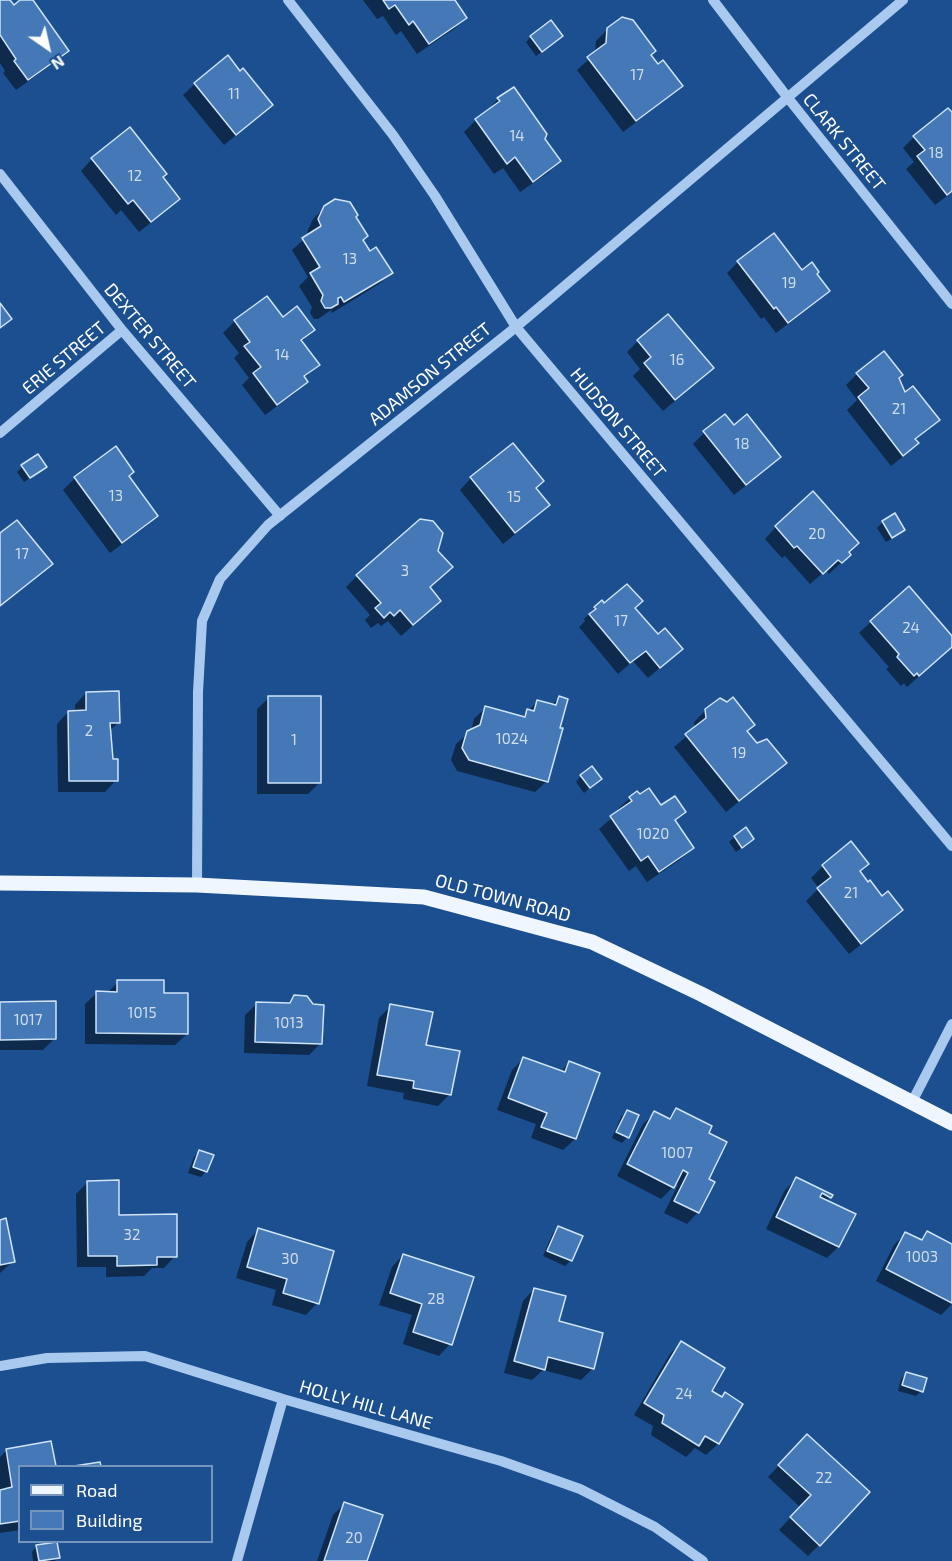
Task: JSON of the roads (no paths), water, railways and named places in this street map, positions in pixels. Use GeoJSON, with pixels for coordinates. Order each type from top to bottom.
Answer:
{"type":"FeatureCollection","features":[{"type":"Feature","properties":{"kind":"main road","name":"OLD TOWN ROAD"},"geometry":{"type":"LineString","coordinates":[[0,883],[197,885],[424,897],[592,942],[700,994],[952,1123]]}},
{"type":"Feature","properties":{"kind":"street","name":"HUDSON STREET"},"geometry":{"type":"LineString","coordinates":[[288,0],[393,135],[435,196],[516,327],[952,846]]}},
{"type":"Feature","properties":{"kind":"street","name":"CLARK STREET"},"geometry":{"type":"LineString","coordinates":[[713,0],[952,304]]}},
{"type":"Feature","properties":{"kind":"street","name":"ADAMSON STREET"},"geometry":{"type":"LineString","coordinates":[[197,885],[198,692],[202,621],[220,579],[268,525],[516,327],[903,0]]}},
{"type":"Feature","properties":{"kind":"street","name":"DEXTER STREET"},"geometry":{"type":"LineString","coordinates":[[0,174],[122,330],[280,516]]}},
{"type":"Feature","properties":{"kind":"street","name":"ERIE STREET"},"geometry":{"type":"LineString","coordinates":[[0,433],[122,330]]}},
{"type":"Feature","properties":{"kind":"street"},"geometry":{"type":"LineString","coordinates":[[912,1102],[952,1024]]}},
{"type":"Feature","properties":{"kind":"street","name":"HOLLY HILL LANE"},"geometry":{"type":"LineString","coordinates":[[0,1366],[47,1358],[145,1356],[283,1399],[501,1461],[580,1489],[655,1527],[703,1561]]}},
{"type":"Feature","properties":{"kind":"street"},"geometry":{"type":"LineString","coordinates":[[237,1561],[283,1399]]}}]}
